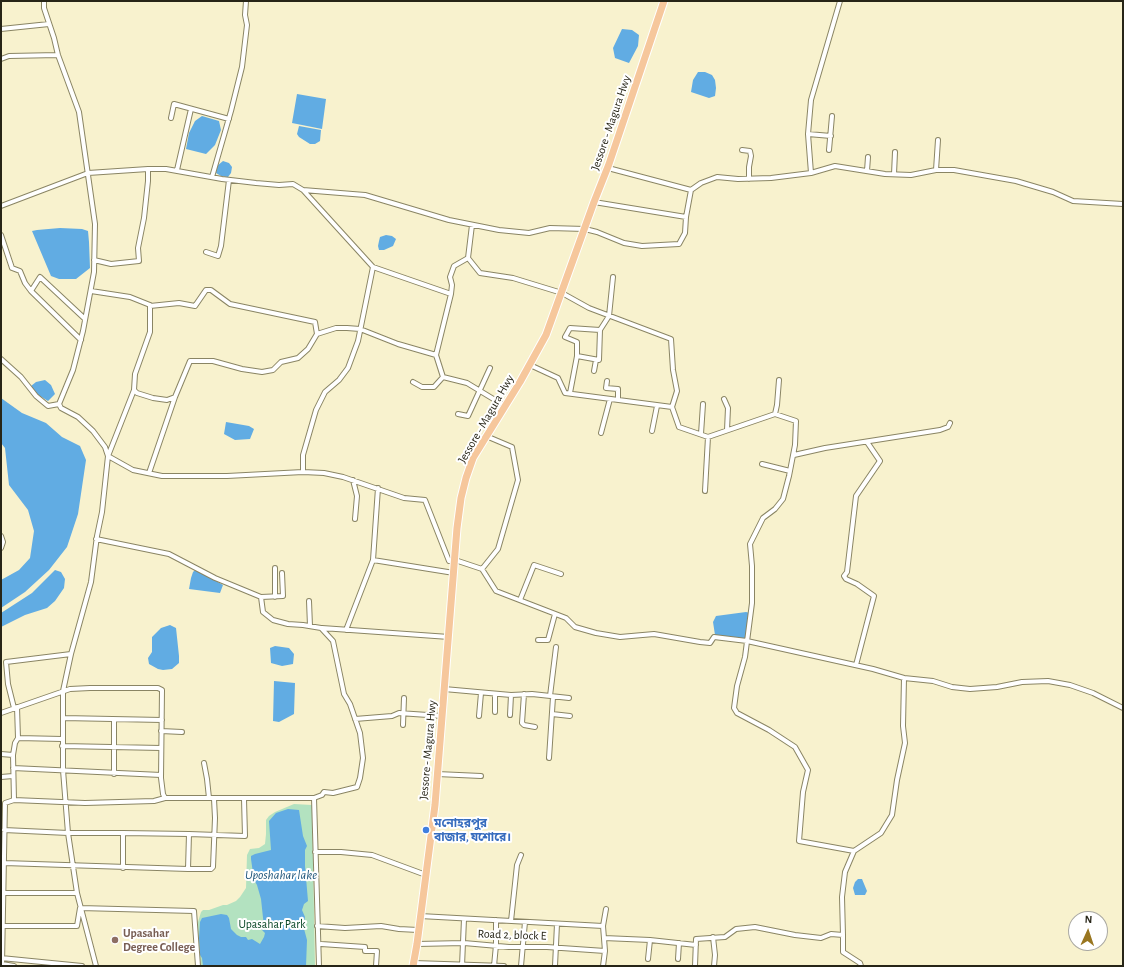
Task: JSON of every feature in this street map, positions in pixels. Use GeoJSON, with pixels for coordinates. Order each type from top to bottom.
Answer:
{"type":"FeatureCollection","features":[{"type":"Feature","properties":{"kind":"highway","name":"Jessore - Magura Hwy"},"geometry":{"type":"LineString","coordinates":[[413,965],[418,944],[418,930],[438,774],[459,512],[466,478],[471,462],[506,406],[546,336],[594,202],[608,168],[664,1]]}},
{"type":"Feature","properties":{"kind":"street"},"geometry":{"type":"LineString","coordinates":[[44,1],[44,8],[58,56],[79,112],[95,224],[94,272],[81,340],[73,370],[59,404]]}},
{"type":"Feature","properties":{"kind":"street"},"geometry":{"type":"LineString","coordinates":[[212,177],[242,67],[247,26],[245,15],[246,1]]}},
{"type":"Feature","properties":{"kind":"street"},"geometry":{"type":"LineString","coordinates":[[812,173],[808,134],[811,100],[840,1]]}},
{"type":"Feature","properties":{"kind":"street"},"geometry":{"type":"LineString","coordinates":[[1,29],[49,24]]}},
{"type":"Feature","properties":{"kind":"street"},"geometry":{"type":"LineString","coordinates":[[1,59],[9,56],[58,56]]}},
{"type":"Feature","properties":{"kind":"street"},"geometry":{"type":"LineString","coordinates":[[171,118],[174,104],[229,119]]}},
{"type":"Feature","properties":{"kind":"street"},"geometry":{"type":"LineString","coordinates":[[177,170],[191,109]]}},
{"type":"Feature","properties":{"kind":"street"},"geometry":{"type":"LineString","coordinates":[[829,150],[832,116]]}},
{"type":"Feature","properties":{"kind":"street"},"geometry":{"type":"LineString","coordinates":[[808,134],[831,136]]}},
{"type":"Feature","properties":{"kind":"street"},"geometry":{"type":"LineString","coordinates":[[936,170],[938,140]]}},
{"type":"Feature","properties":{"kind":"street"},"geometry":{"type":"LineString","coordinates":[[742,150],[750,151],[749,179]]}},
{"type":"Feature","properties":{"kind":"street"},"geometry":{"type":"LineString","coordinates":[[894,174],[895,152]]}},
{"type":"Feature","properties":{"kind":"street"},"geometry":{"type":"LineString","coordinates":[[866,171],[868,157]]}},
{"type":"Feature","properties":{"kind":"street"},"geometry":{"type":"LineString","coordinates":[[303,190],[365,195],[434,216],[499,230],[529,233],[550,228],[585,229],[597,232],[624,244],[642,246],[679,244],[685,233],[686,217],[691,190],[701,183],[718,177],[749,179],[812,173],[835,166],[866,171],[911,175],[936,170],[954,170],[1016,181],[1053,192],[1073,201],[1123,204]]}},
{"type":"Feature","properties":{"kind":"street"},"geometry":{"type":"LineString","coordinates":[[94,260],[111,264],[139,261],[138,248],[144,218],[148,168]]}},
{"type":"Feature","properties":{"kind":"street"},"geometry":{"type":"LineString","coordinates":[[1,206],[88,173],[148,168],[177,170],[229,180],[279,186],[293,184],[303,190],[372,267],[451,294]]}},
{"type":"Feature","properties":{"kind":"street"},"geometry":{"type":"LineString","coordinates":[[608,168],[691,190]]}},
{"type":"Feature","properties":{"kind":"street"},"geometry":{"type":"LineString","coordinates":[[206,252],[218,256],[221,246],[229,180]]}},
{"type":"Feature","properties":{"kind":"street"},"geometry":{"type":"LineString","coordinates":[[594,202],[686,217]]}},
{"type":"Feature","properties":{"kind":"street"},"geometry":{"type":"LineString","coordinates":[[472,225],[468,258],[480,273],[518,279],[562,293],[589,308],[671,339],[673,370],[677,391],[672,408],[679,427],[708,437],[775,414],[796,421],[796,445],[783,499],[775,509],[763,518],[750,544],[752,566],[752,603],[747,641],[734,708],[737,713],[769,730],[795,747],[808,770],[803,792],[799,841],[854,851]]}},
{"type":"Feature","properties":{"kind":"street"},"geometry":{"type":"LineString","coordinates":[[1,235],[12,268],[20,271],[25,284],[30,291],[81,340]]}},
{"type":"Feature","properties":{"kind":"street"},"geometry":{"type":"LineString","coordinates":[[443,377],[436,355],[451,294],[452,285],[450,276],[454,266],[468,258]]}},
{"type":"Feature","properties":{"kind":"street"},"geometry":{"type":"LineString","coordinates":[[303,472],[303,455],[316,410],[325,392],[339,380],[348,368],[358,341],[372,267]]}},
{"type":"Feature","properties":{"kind":"street"},"geometry":{"type":"LineString","coordinates":[[30,291],[40,277],[85,319]]}},
{"type":"Feature","properties":{"kind":"street"},"geometry":{"type":"LineString","coordinates":[[594,371],[596,360],[599,360],[600,330],[609,316],[613,277]]}},
{"type":"Feature","properties":{"kind":"street"},"geometry":{"type":"LineString","coordinates":[[90,292],[130,297],[150,306],[178,303],[195,306],[206,290],[211,290],[230,304],[314,322],[317,334]]}},
{"type":"Feature","properties":{"kind":"street"},"geometry":{"type":"LineString","coordinates":[[96,966],[80,908],[68,833],[62,746],[63,691],[71,654],[91,582],[96,539],[102,512],[108,456],[134,390],[135,374],[150,332],[150,306]]}},
{"type":"Feature","properties":{"kind":"street"},"geometry":{"type":"LineString","coordinates":[[149,473],[175,397],[190,361],[213,361],[242,369],[262,372],[273,370],[281,362],[298,358],[308,349],[317,334],[336,328],[360,329],[398,344],[436,355]]}},
{"type":"Feature","properties":{"kind":"street"},"geometry":{"type":"LineString","coordinates":[[570,393],[577,356],[577,342],[565,337],[570,328],[600,330]]}},
{"type":"Feature","properties":{"kind":"street"},"geometry":{"type":"LineString","coordinates":[[577,356],[596,360]]}},
{"type":"Feature","properties":{"kind":"street"},"geometry":{"type":"LineString","coordinates":[[1,359],[21,377],[36,396],[48,406],[59,404]]}},
{"type":"Feature","properties":{"kind":"street"},"geometry":{"type":"LineString","coordinates":[[530,365],[558,378],[565,392],[672,408]]}},
{"type":"Feature","properties":{"kind":"street"},"geometry":{"type":"LineString","coordinates":[[458,414],[468,416],[490,368]]}},
{"type":"Feature","properties":{"kind":"street"},"geometry":{"type":"LineString","coordinates":[[413,382],[422,387],[434,387],[443,377]]}},
{"type":"Feature","properties":{"kind":"street"},"geometry":{"type":"LineString","coordinates":[[443,377],[467,383],[506,406]]}},
{"type":"Feature","properties":{"kind":"street"},"geometry":{"type":"LineString","coordinates":[[775,414],[779,380]]}},
{"type":"Feature","properties":{"kind":"street"},"geometry":{"type":"LineString","coordinates":[[607,381],[606,388],[618,389],[618,400]]}},
{"type":"Feature","properties":{"kind":"street"},"geometry":{"type":"LineString","coordinates":[[134,390],[137,393],[153,398],[168,400],[175,397]]}},
{"type":"Feature","properties":{"kind":"street"},"geometry":{"type":"LineString","coordinates":[[601,433],[610,398]]}},
{"type":"Feature","properties":{"kind":"street"},"geometry":{"type":"LineString","coordinates":[[724,399],[728,408],[727,430]]}},
{"type":"Feature","properties":{"kind":"street"},"geometry":{"type":"LineString","coordinates":[[59,404],[61,408],[78,416],[93,431],[105,447],[108,456],[133,470],[162,476],[227,476],[303,472],[324,473],[353,480],[404,498],[425,500],[449,561],[455,560],[482,569],[496,591],[566,618],[575,627],[596,633],[620,637],[654,634],[710,643],[714,636],[747,641],[856,665],[904,678],[933,681],[952,687],[970,689],[997,687],[1022,682],[1048,681],[1070,685],[1093,693],[1123,708]]}},
{"type":"Feature","properties":{"kind":"street"},"geometry":{"type":"LineString","coordinates":[[701,434],[703,404]]}},
{"type":"Feature","properties":{"kind":"street"},"geometry":{"type":"LineString","coordinates":[[652,431],[657,406]]}},
{"type":"Feature","properties":{"kind":"street"},"geometry":{"type":"LineString","coordinates":[[794,455],[825,448],[940,430],[948,427],[950,423]]}},
{"type":"Feature","properties":{"kind":"street"},"geometry":{"type":"LineString","coordinates":[[482,569],[498,549],[518,480],[512,447],[486,436]]}},
{"type":"Feature","properties":{"kind":"street"},"geometry":{"type":"LineString","coordinates":[[705,491],[708,437]]}},
{"type":"Feature","properties":{"kind":"street"},"geometry":{"type":"LineString","coordinates":[[856,665],[874,596],[857,584],[846,579],[844,576],[847,572],[856,496],[880,461],[867,442]]}},
{"type":"Feature","properties":{"kind":"street"},"geometry":{"type":"LineString","coordinates":[[762,464],[790,471]]}},
{"type":"Feature","properties":{"kind":"street"},"geometry":{"type":"LineString","coordinates":[[353,480],[357,496],[355,520]]}},
{"type":"Feature","properties":{"kind":"street"},"geometry":{"type":"LineString","coordinates":[[346,630],[373,560],[378,488]]}},
{"type":"Feature","properties":{"kind":"street"},"geometry":{"type":"LineString","coordinates":[[1,536],[3,542],[1,548]]}},
{"type":"Feature","properties":{"kind":"street"},"geometry":{"type":"LineString","coordinates":[[96,539],[169,554],[215,578],[261,597],[283,596],[282,573]]}},
{"type":"Feature","properties":{"kind":"street"},"geometry":{"type":"LineString","coordinates":[[373,560],[454,573]]}},
{"type":"Feature","properties":{"kind":"street"},"geometry":{"type":"LineString","coordinates":[[520,600],[534,565],[561,574]]}},
{"type":"Feature","properties":{"kind":"street"},"geometry":{"type":"LineString","coordinates":[[275,568],[275,597]]}},
{"type":"Feature","properties":{"kind":"street"},"geometry":{"type":"LineString","coordinates":[[261,597],[264,612],[273,620],[288,624],[321,628],[449,637]]}},
{"type":"Feature","properties":{"kind":"street"},"geometry":{"type":"LineString","coordinates":[[309,601],[310,626]]}},
{"type":"Feature","properties":{"kind":"street"},"geometry":{"type":"LineString","coordinates":[[538,640],[548,640],[555,614]]}},
{"type":"Feature","properties":{"kind":"street"},"geometry":{"type":"LineString","coordinates":[[14,966],[2,964],[4,893],[2,876],[4,863],[2,852],[3,803],[14,800],[85,803],[154,801],[165,798],[314,798],[322,795],[324,792],[333,793],[357,787],[363,758],[360,733],[350,704],[344,694],[333,641],[321,628]]}},
{"type":"Feature","properties":{"kind":"street"},"geometry":{"type":"LineString","coordinates":[[549,758],[556,648]]}},
{"type":"Feature","properties":{"kind":"street"},"geometry":{"type":"LineString","coordinates":[[14,800],[13,755],[15,743],[18,738],[16,707],[8,684],[6,662],[71,654]]}},
{"type":"Feature","properties":{"kind":"street"},"geometry":{"type":"LineString","coordinates":[[861,966],[860,963],[843,952],[842,897],[845,872],[854,851],[881,833],[892,815],[896,780],[905,743],[903,726],[904,678]]}},
{"type":"Feature","properties":{"kind":"street"},"geometry":{"type":"LineString","coordinates":[[1,713],[70,689],[158,688],[162,690],[161,775],[163,794],[165,798]]}},
{"type":"Feature","properties":{"kind":"street"},"geometry":{"type":"LineString","coordinates":[[444,690],[569,698]]}},
{"type":"Feature","properties":{"kind":"street"},"geometry":{"type":"LineString","coordinates":[[479,716],[481,693]]}},
{"type":"Feature","properties":{"kind":"street"},"geometry":{"type":"LineString","coordinates":[[495,694],[495,712]]}},
{"type":"Feature","properties":{"kind":"street"},"geometry":{"type":"LineString","coordinates":[[524,694],[522,723],[524,725],[535,727]]}},
{"type":"Feature","properties":{"kind":"street"},"geometry":{"type":"LineString","coordinates":[[510,715],[511,695]]}},
{"type":"Feature","properties":{"kind":"street"},"geometry":{"type":"LineString","coordinates":[[403,725],[404,698]]}},
{"type":"Feature","properties":{"kind":"street"},"geometry":{"type":"LineString","coordinates":[[355,719],[392,716],[399,713],[442,716]]}},
{"type":"Feature","properties":{"kind":"street"},"geometry":{"type":"LineString","coordinates":[[552,714],[570,716]]}},
{"type":"Feature","properties":{"kind":"street"},"geometry":{"type":"LineString","coordinates":[[63,718],[162,720]]}},
{"type":"Feature","properties":{"kind":"street"},"geometry":{"type":"LineString","coordinates":[[114,720],[114,774]]}},
{"type":"Feature","properties":{"kind":"street"},"geometry":{"type":"LineString","coordinates":[[161,731],[182,732]]}},
{"type":"Feature","properties":{"kind":"street"},"geometry":{"type":"LineString","coordinates":[[18,738],[62,739]]}},
{"type":"Feature","properties":{"kind":"street"},"geometry":{"type":"LineString","coordinates":[[62,746],[161,748]]}},
{"type":"Feature","properties":{"kind":"street"},"geometry":{"type":"LineString","coordinates":[[1,754],[13,755]]}},
{"type":"Feature","properties":{"kind":"street"},"geometry":{"type":"LineString","coordinates":[[204,764],[208,779],[209,798]]}},
{"type":"Feature","properties":{"kind":"street"},"geometry":{"type":"LineString","coordinates":[[13,768],[114,774],[161,775]]}},
{"type":"Feature","properties":{"kind":"street"},"geometry":{"type":"LineString","coordinates":[[438,774],[481,776]]}},
{"type":"Feature","properties":{"kind":"street"},"geometry":{"type":"LineString","coordinates":[[1,777],[13,776]]}},
{"type":"Feature","properties":{"kind":"street"},"geometry":{"type":"LineString","coordinates":[[314,798],[318,966]]}},
{"type":"Feature","properties":{"kind":"street"},"geometry":{"type":"LineString","coordinates":[[4,863],[123,868],[212,868],[215,818],[214,799]]}},
{"type":"Feature","properties":{"kind":"street"},"geometry":{"type":"LineString","coordinates":[[3,828],[68,833],[245,836],[244,799]]}},
{"type":"Feature","properties":{"kind":"street"},"geometry":{"type":"LineString","coordinates":[[123,833],[123,868]]}},
{"type":"Feature","properties":{"kind":"street"},"geometry":{"type":"LineString","coordinates":[[188,869],[189,834]]}},
{"type":"Feature","properties":{"kind":"street"},"geometry":{"type":"LineString","coordinates":[[315,852],[341,852],[372,855],[426,875]]}},
{"type":"Feature","properties":{"kind":"street"},"geometry":{"type":"LineString","coordinates":[[511,921],[517,865],[521,855]]}},
{"type":"Feature","properties":{"kind":"street"},"geometry":{"type":"LineString","coordinates":[[4,893],[77,893]]}},
{"type":"Feature","properties":{"kind":"street"},"geometry":{"type":"LineString","coordinates":[[2,926],[78,926],[80,908]]}},
{"type":"Feature","properties":{"kind":"street"},"geometry":{"type":"LineString","coordinates":[[80,908],[194,911],[198,966]]}},
{"type":"Feature","properties":{"kind":"street"},"geometry":{"type":"LineString","coordinates":[[603,966],[605,951],[603,926],[606,909]]}},
{"type":"Feature","properties":{"kind":"street"},"geometry":{"type":"LineString","coordinates":[[420,916],[603,926]]}},
{"type":"Feature","properties":{"kind":"street"},"geometry":{"type":"LineString","coordinates":[[462,966],[464,919]]}},
{"type":"Feature","properties":{"kind":"street"},"geometry":{"type":"LineString","coordinates":[[494,966],[496,920]]}},
{"type":"Feature","properties":{"kind":"street"},"geometry":{"type":"LineString","coordinates":[[521,966],[524,947],[525,922]]}},
{"type":"Feature","properties":{"kind":"street"},"geometry":{"type":"LineString","coordinates":[[555,966],[557,924]]}},
{"type":"Feature","properties":{"kind":"street"},"geometry":{"type":"LineString","coordinates":[[318,926],[345,928],[381,926],[418,930]]}},
{"type":"Feature","properties":{"kind":"street"},"geometry":{"type":"LineString","coordinates":[[694,966],[696,939],[725,937],[736,929],[755,927],[795,935],[821,938],[831,934],[843,935]]}},
{"type":"Feature","properties":{"kind":"street"},"geometry":{"type":"LineString","coordinates":[[713,937],[715,955],[714,966]]}},
{"type":"Feature","properties":{"kind":"street"},"geometry":{"type":"LineString","coordinates":[[604,938],[650,940],[696,945]]}},
{"type":"Feature","properties":{"kind":"street"},"geometry":{"type":"LineString","coordinates":[[648,959],[650,940]]}},
{"type":"Feature","properties":{"kind":"street","name":"Road 2, block E"},"geometry":{"type":"LineString","coordinates":[[418,944],[464,943],[496,946],[556,947],[605,951]]}},
{"type":"Feature","properties":{"kind":"street"},"geometry":{"type":"LineString","coordinates":[[678,959],[679,943]]}},
{"type":"Feature","properties":{"kind":"street"},"geometry":{"type":"LineString","coordinates":[[321,944],[365,947],[365,950],[377,951],[376,966]]}},
{"type":"Feature","properties":{"kind":"street"},"geometry":{"type":"LineString","coordinates":[[2,958],[82,966]]}},
{"type":"Feature","properties":{"kind":"street"},"geometry":{"type":"LineString","coordinates":[[413,965],[504,966]]}},
{"type":"Feature","properties":{"kind":"green space","name":"Uposhahar lake"},"geometry":{"type":"Polygon","coordinates":[[[294,804],[312,805],[315,966],[201,966],[198,922],[201,912],[203,910],[209,910],[227,905],[236,901],[240,897],[246,888],[247,855],[250,849],[259,848],[265,844],[266,820],[275,812],[294,804]]]}},
{"type":"Feature","properties":{"kind":"water"},"geometry":{"type":"Polygon","coordinates":[[[622,29],[632,30],[639,35],[638,46],[629,63],[615,58],[613,48],[622,29]]]}},
{"type":"Feature","properties":{"kind":"water"},"geometry":{"type":"Polygon","coordinates":[[[698,72],[705,72],[712,75],[715,80],[715,96],[709,98],[691,92],[693,80],[698,72]]]}},
{"type":"Feature","properties":{"kind":"water"},"geometry":{"type":"Polygon","coordinates":[[[297,94],[326,99],[322,129],[292,123],[297,94]]]}},
{"type":"Feature","properties":{"kind":"water"},"geometry":{"type":"Polygon","coordinates":[[[202,116],[219,121],[221,130],[215,145],[206,154],[186,149],[189,133],[195,121],[202,116]]]}},
{"type":"Feature","properties":{"kind":"water"},"geometry":{"type":"Polygon","coordinates":[[[299,126],[321,130],[320,141],[315,144],[310,144],[299,137],[297,134],[299,126]]]}},
{"type":"Feature","properties":{"kind":"water"},"geometry":{"type":"Polygon","coordinates":[[[223,161],[229,163],[232,167],[231,173],[228,177],[221,176],[216,173],[217,166],[223,161]]]}},
{"type":"Feature","properties":{"kind":"water"},"geometry":{"type":"Polygon","coordinates":[[[60,228],[82,229],[88,231],[90,268],[76,279],[59,279],[51,276],[32,231],[60,228]]]}},
{"type":"Feature","properties":{"kind":"water"},"geometry":{"type":"Polygon","coordinates":[[[386,235],[392,236],[396,239],[393,246],[384,250],[379,250],[378,246],[380,237],[386,235]]]}},
{"type":"Feature","properties":{"kind":"water"},"geometry":{"type":"Polygon","coordinates":[[[45,380],[51,385],[55,394],[48,401],[35,393],[31,386],[36,382],[45,380]]]}},
{"type":"Feature","properties":{"kind":"water"},"geometry":{"type":"Polygon","coordinates":[[[1,398],[22,413],[46,423],[62,437],[80,446],[86,460],[78,514],[67,547],[49,570],[25,592],[1,608],[1,580],[19,570],[30,558],[34,531],[28,510],[9,485],[5,448],[1,443],[1,398]]]}},
{"type":"Feature","properties":{"kind":"water"},"geometry":{"type":"Polygon","coordinates":[[[226,422],[249,426],[254,429],[250,439],[235,440],[224,434],[226,422]]]}},
{"type":"Feature","properties":{"kind":"water"},"geometry":{"type":"Polygon","coordinates":[[[196,569],[223,585],[220,593],[189,589],[193,572],[196,569]]]}},
{"type":"Feature","properties":{"kind":"water"},"geometry":{"type":"Polygon","coordinates":[[[55,570],[61,572],[65,579],[64,588],[55,601],[47,608],[25,615],[1,627],[1,613],[32,593],[55,570]]]}},
{"type":"Feature","properties":{"kind":"water"},"geometry":{"type":"Polygon","coordinates":[[[746,612],[750,613],[745,639],[715,635],[713,622],[716,616],[746,612]]]}},
{"type":"Feature","properties":{"kind":"water"},"geometry":{"type":"Polygon","coordinates":[[[170,625],[176,628],[179,663],[172,669],[158,669],[149,664],[148,658],[152,652],[152,637],[161,628],[170,625]]]}},
{"type":"Feature","properties":{"kind":"water"},"geometry":{"type":"Polygon","coordinates":[[[275,646],[289,648],[294,654],[293,664],[282,666],[271,663],[270,648],[275,646]]]}},
{"type":"Feature","properties":{"kind":"water"},"geometry":{"type":"Polygon","coordinates":[[[274,681],[295,683],[294,714],[279,722],[273,721],[274,681]]]}},
{"type":"Feature","properties":{"kind":"water","name":"Uposhahar lake"},"geometry":{"type":"Polygon","coordinates":[[[288,809],[299,810],[303,836],[307,846],[305,850],[305,866],[308,901],[304,904],[302,910],[305,917],[303,925],[307,940],[306,966],[203,966],[200,955],[199,938],[200,922],[202,918],[221,914],[227,915],[231,929],[237,935],[246,937],[248,940],[252,939],[260,944],[264,937],[265,933],[262,930],[264,927],[261,899],[254,880],[251,856],[271,850],[269,821],[276,813],[288,809]]]}},
{"type":"Feature","properties":{"kind":"water"},"geometry":{"type":"Polygon","coordinates":[[[858,879],[862,879],[867,891],[865,895],[855,895],[853,888],[858,879]]]}},
{"type":"Feature","properties":{"kind":"place","name":"ম‌ন‌োহরপুর বাজার, যশ‌োরে।"},"geometry":{"type":"Point","coordinates":[426,830]}},
{"type":"Feature","properties":{"kind":"place","name":"Upasahar Degree College"},"geometry":{"type":"Point","coordinates":[115,940]}},
{"type":"Feature","properties":{"kind":"park label","name":"Upasahar Park"},"geometry":{"type":"Point","coordinates":[272,924]}}]}
